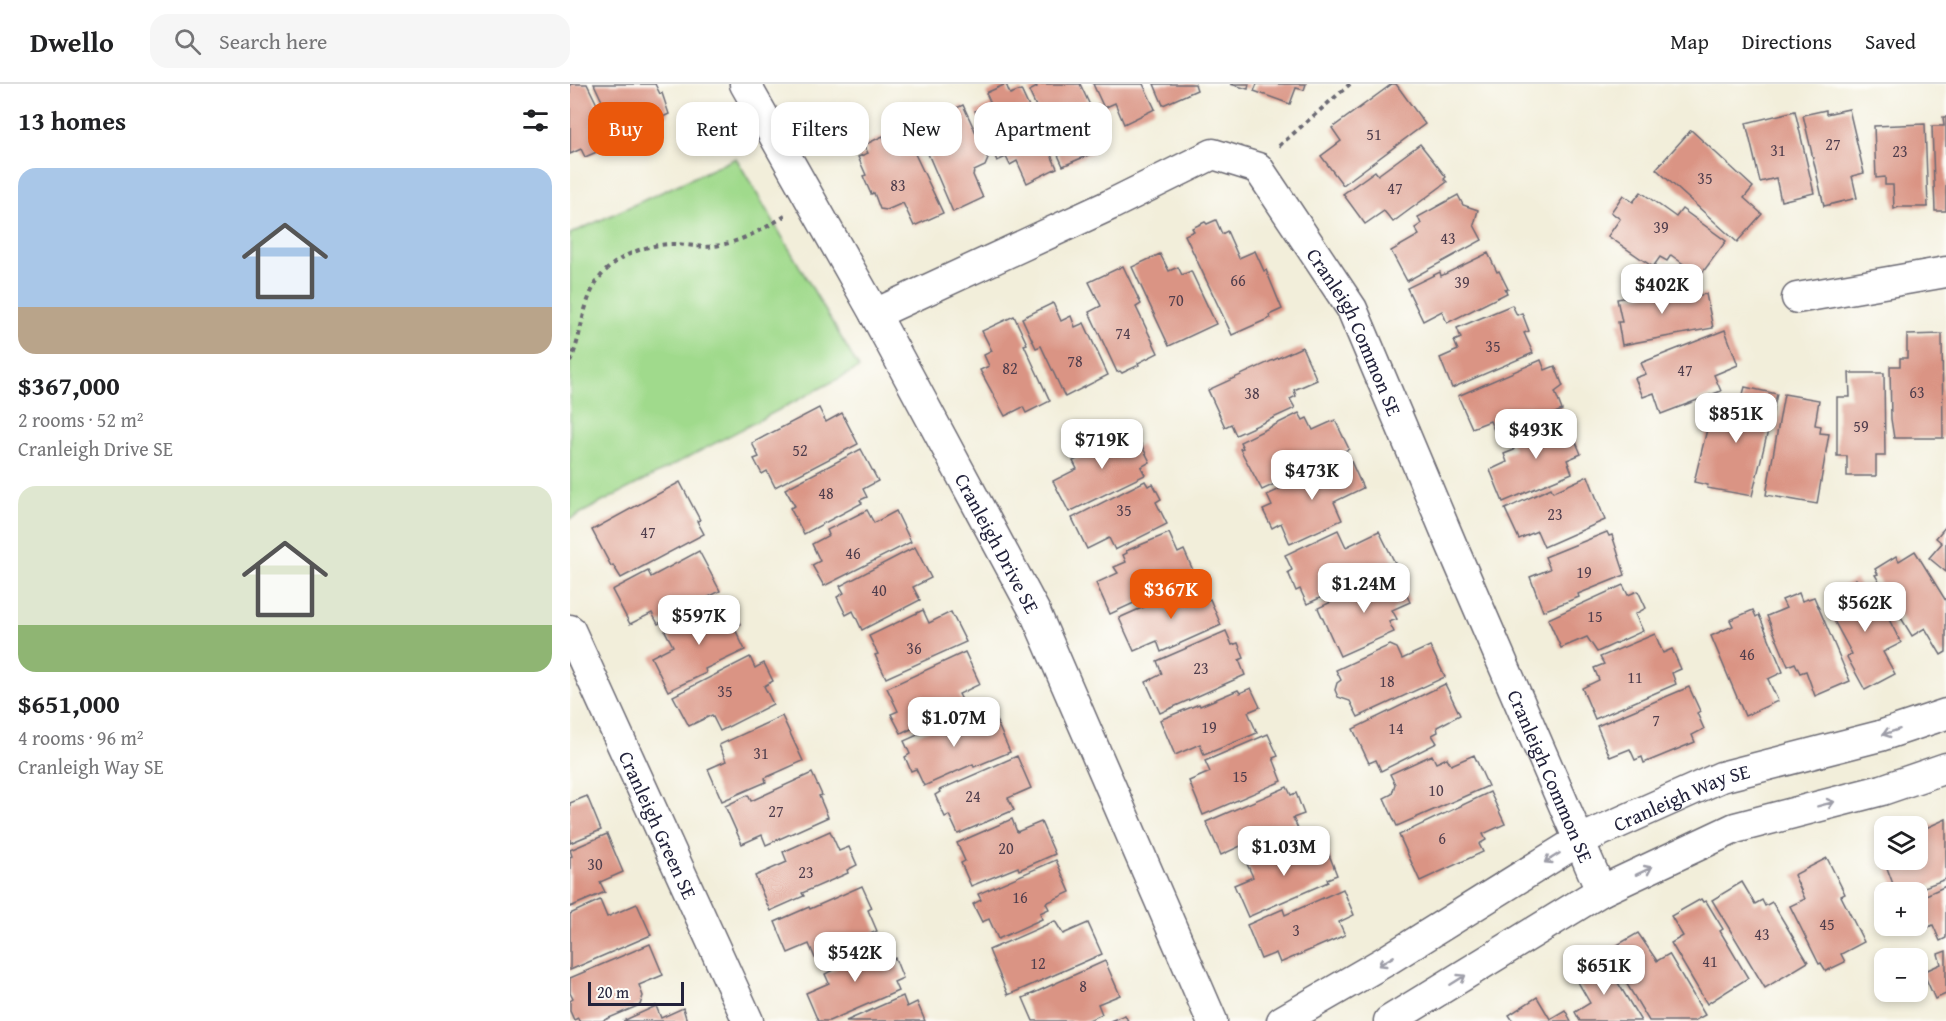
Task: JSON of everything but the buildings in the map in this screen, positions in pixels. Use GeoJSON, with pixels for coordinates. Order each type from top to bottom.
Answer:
{"type":"FeatureCollection","features":[{"type":"Feature","properties":{"kind":"street","name":"Cranleigh Drive SE"},"geometry":{"type":"LineString","coordinates":[[745,84],[875,314],[1035,612],[1212,1021]]}},
{"type":"Feature","properties":{"kind":"street","name":"Cranleigh Common SE"},"geometry":{"type":"LineString","coordinates":[[875,314],[1110,205],[1213,154],[1258,168],[1353,309],[1456,558],[1600,891]]}},
{"type":"Feature","properties":{"kind":"street"},"geometry":{"type":"LineString","coordinates":[[1797,298],[1946,272]]}},
{"type":"Feature","properties":{"kind":"street","name":"Cranleigh Green SE"},"geometry":{"type":"LineString","coordinates":[[570,630],[748,1021]]}},
{"type":"Feature","properties":{"kind":"street","name":"Cranleigh Way SE"},"geometry":{"type":"LineString","coordinates":[[1282,1021],[1384,962],[1578,841],[1721,777],[1880,736],[1946,714]]}},
{"type":"Feature","properties":{"kind":"street"},"geometry":{"type":"LineString","coordinates":[[1389,1021],[1600,891],[1735,828],[1882,790],[1946,768]]}},
{"type":"Feature","properties":{"kind":"path"},"geometry":{"type":"LineString","coordinates":[[1276,148],[1350,84]]}},
{"type":"Feature","properties":{"kind":"path"},"geometry":{"type":"LineString","coordinates":[[570,362],[588,297],[600,277],[616,261],[651,245],[713,246],[749,237],[811,201]]}},
{"type":"Feature","properties":{"kind":"green space"},"geometry":{"type":"Polygon","coordinates":[[[736,158],[859,368],[570,519],[570,234],[736,158]]]}}]}
